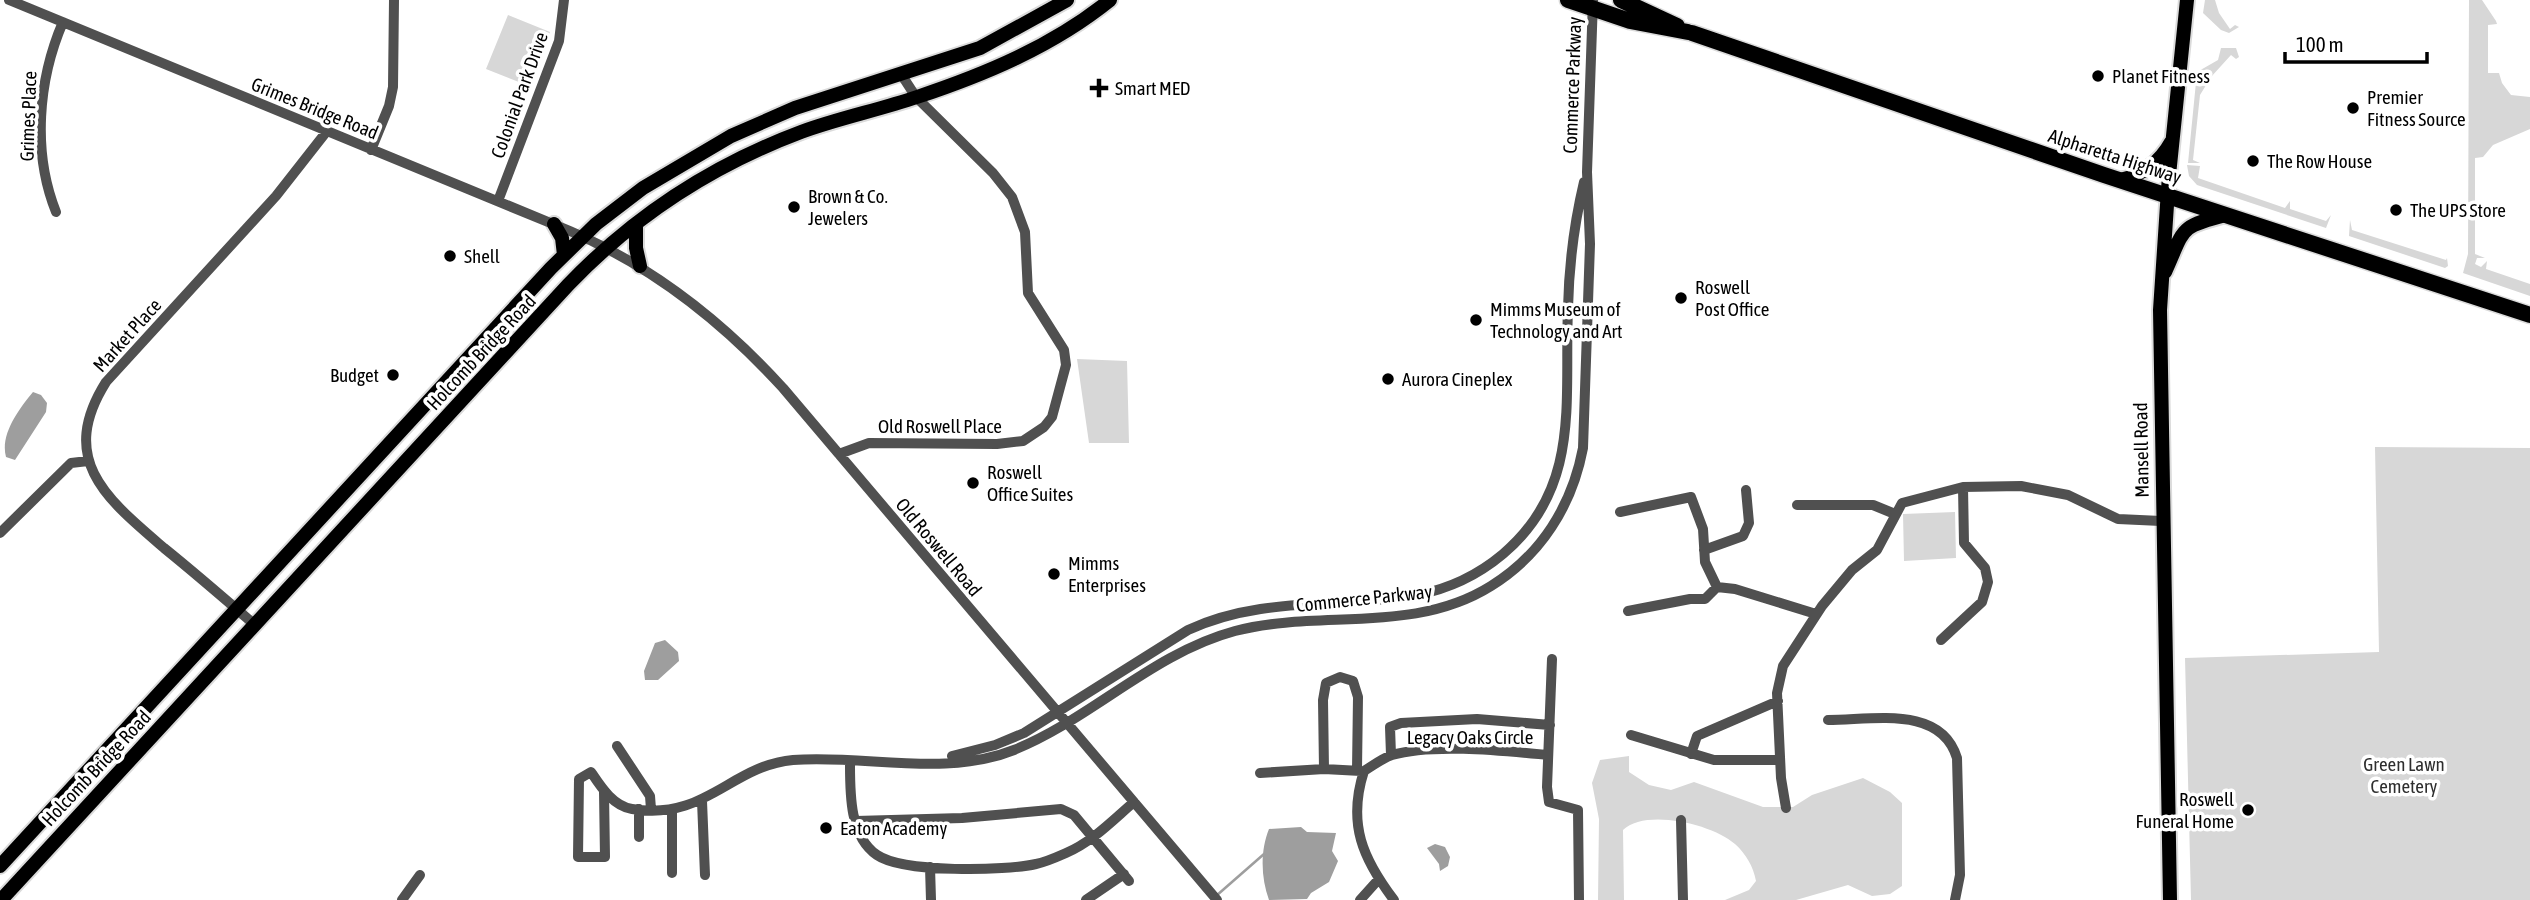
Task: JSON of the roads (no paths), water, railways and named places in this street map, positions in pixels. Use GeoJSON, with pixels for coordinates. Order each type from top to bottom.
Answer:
{"type":"FeatureCollection","features":[{"type":"Feature","properties":{"kind":"highway","name":"Alpharetta Highway"},"geometry":{"type":"LineString","coordinates":[[1568,0],[1592,4],[1630,21],[1690,32]]}},
{"type":"Feature","properties":{"kind":"highway","name":"Alpharetta Highway"},"geometry":{"type":"LineString","coordinates":[[1620,0],[1690,32],[2120,180],[2530,315]]}},
{"type":"Feature","properties":{"kind":"main road","name":"Holcomb Bridge Road"},"geometry":{"type":"LineString","coordinates":[[0,866],[583,236],[643,188],[731,136],[795,108],[981,48],[1066,0]]}},
{"type":"Feature","properties":{"kind":"main road","name":"Holcomb Bridge Road"},"geometry":{"type":"LineString","coordinates":[[1,900],[607,248],[636,224],[683,190],[764,146],[832,121],[916,97],[1015,59],[1062,34],[1110,0]]}},
{"type":"Feature","properties":{"kind":"main road","name":"Mansell Road"},"geometry":{"type":"LineString","coordinates":[[2169,900],[2161,521],[2161,283],[2187,0]]}},
{"type":"Feature","properties":{"kind":"main road"},"geometry":{"type":"LineString","coordinates":[[2120,180],[2152,166],[2161,158],[2173,137]]}},
{"type":"Feature","properties":{"kind":"main road"},"geometry":{"type":"LineString","coordinates":[[2161,283],[2186,228],[2193,223],[2225,215]]}},
{"type":"Feature","properties":{"kind":"main road"},"geometry":{"type":"LineString","coordinates":[[554,224],[562,239],[564,255]]}},
{"type":"Feature","properties":{"kind":"main road"},"geometry":{"type":"LineString","coordinates":[[636,224],[636,248],[640,266]]}},
{"type":"Feature","properties":{"kind":"street","name":"Grimes Bridge Road"},"geometry":{"type":"LineString","coordinates":[[9,0],[607,248]]}},
{"type":"Feature","properties":{"kind":"street"},"geometry":{"type":"LineString","coordinates":[[371,150],[389,106],[393,87],[394,0]]}},
{"type":"Feature","properties":{"kind":"street","name":"Colonial Park Drive"},"geometry":{"type":"LineString","coordinates":[[498,201],[559,41],[564,0]]}},
{"type":"Feature","properties":{"kind":"street","name":"Commerce Parkway"},"geometry":{"type":"LineString","coordinates":[[926,762],[998,756],[1028,744],[1126,685],[1214,638],[1264,626],[1405,615],[1439,609],[1490,587],[1536,548],[1568,499],[1580,464],[1585,429],[1591,224],[1587,172],[1592,4]]}},
{"type":"Feature","properties":{"kind":"street","name":"Grimes Place"},"geometry":{"type":"LineString","coordinates":[[56,212],[44,170],[42,96],[48,60],[63,22]]}},
{"type":"Feature","properties":{"kind":"street","name":"Old Roswell Place"},"geometry":{"type":"LineString","coordinates":[[839,454],[869,443],[997,444],[1023,441],[1044,427],[1052,417],[1060,393],[1066,357],[1028,293],[1025,232],[1018,208],[1003,184],[916,97],[901,74]]}},
{"type":"Feature","properties":{"kind":"street","name":"Market Place"},"geometry":{"type":"LineString","coordinates":[[255,625],[116,506],[95,478],[88,461],[88,422],[94,402],[106,382],[276,196],[327,131]]}},
{"type":"Feature","properties":{"kind":"street","name":"Commerce Parkway"},"geometry":{"type":"LineString","coordinates":[[926,762],[1009,740],[1037,726],[1056,711],[1209,620],[1251,608],[1403,597],[1434,591],[1473,575],[1510,548],[1543,507],[1561,460],[1567,410],[1567,311],[1572,242],[1587,172]]}},
{"type":"Feature","properties":{"kind":"street","name":"Old Roswell Road"},"geometry":{"type":"LineString","coordinates":[[607,248],[686,297],[745,348],[839,454],[1217,900]]}},
{"type":"Feature","properties":{"kind":"street"},"geometry":{"type":"LineString","coordinates":[[0,533],[71,463],[88,461]]}},
{"type":"Feature","properties":{"kind":"street"},"geometry":{"type":"LineString","coordinates":[[1786,808],[1780,760],[1778,701],[1783,666],[1816,614],[1852,570],[1877,550],[1902,503],[1963,487],[2041,488],[2068,495],[2118,519],[2161,521]]}},
{"type":"Feature","properties":{"kind":"street"},"geometry":{"type":"LineString","coordinates":[[1941,640],[1982,602],[1988,582],[1985,568],[1964,543],[1963,487]]}},
{"type":"Feature","properties":{"kind":"street"},"geometry":{"type":"LineString","coordinates":[[1704,550],[1742,536],[1749,523],[1746,490]]}},
{"type":"Feature","properties":{"kind":"street"},"geometry":{"type":"LineString","coordinates":[[1620,512],[1691,498],[1700,515],[1709,575],[1717,587],[1735,589],[1816,614]]}},
{"type":"Feature","properties":{"kind":"street"},"geometry":{"type":"LineString","coordinates":[[1797,505],[1873,505],[1895,514]]}},
{"type":"Feature","properties":{"kind":"street"},"geometry":{"type":"LineString","coordinates":[[1628,611],[1690,599],[1705,599],[1717,587]]}},
{"type":"Feature","properties":{"kind":"street"},"geometry":{"type":"LineString","coordinates":[[1550,726],[1552,659]]}},
{"type":"Feature","properties":{"kind":"street"},"geometry":{"type":"LineString","coordinates":[[1324,769],[1323,700],[1326,683],[1340,677],[1353,681],[1358,697],[1361,771],[1358,836],[1378,880],[1394,900]]}},
{"type":"Feature","properties":{"kind":"street"},"geometry":{"type":"LineString","coordinates":[[1691,754],[1697,736],[1778,701]]}},
{"type":"Feature","properties":{"kind":"street","name":"Legacy Oaks Circle"},"geometry":{"type":"LineString","coordinates":[[1391,755],[1390,727],[1401,723],[1477,719],[1550,726],[1549,802],[1578,810],[1579,900]]}},
{"type":"Feature","properties":{"kind":"street"},"geometry":{"type":"LineString","coordinates":[[1828,720],[1918,720],[1944,733],[1952,744],[1957,758],[1960,875],[1955,900]]}},
{"type":"Feature","properties":{"kind":"street"},"geometry":{"type":"LineString","coordinates":[[1631,735],[1721,761],[1780,760]]}},
{"type":"Feature","properties":{"kind":"street"},"geometry":{"type":"LineString","coordinates":[[617,746],[650,796],[651,810]]}},
{"type":"Feature","properties":{"kind":"street","name":"Legacy Oaks Circle"},"geometry":{"type":"LineString","coordinates":[[1361,771],[1391,755],[1484,750],[1548,755]]}},
{"type":"Feature","properties":{"kind":"street"},"geometry":{"type":"LineString","coordinates":[[604,792],[606,857],[578,858],[579,779],[591,772],[604,792],[624,807],[651,810],[672,809],[702,801],[743,777],[774,764],[793,760],[926,762]]}},
{"type":"Feature","properties":{"kind":"street"},"geometry":{"type":"LineString","coordinates":[[850,761],[850,786],[856,821],[863,838],[876,855],[897,864],[930,867],[1017,867],[1038,864],[1068,852],[1093,837],[1134,802]]}},
{"type":"Feature","properties":{"kind":"street"},"geometry":{"type":"LineString","coordinates":[[1260,773],[1324,769],[1361,771]]}},
{"type":"Feature","properties":{"kind":"street"},"geometry":{"type":"LineString","coordinates":[[702,801],[705,875]]}},
{"type":"Feature","properties":{"kind":"street"},"geometry":{"type":"LineString","coordinates":[[639,809],[639,837]]}},
{"type":"Feature","properties":{"kind":"street"},"geometry":{"type":"LineString","coordinates":[[672,809],[672,873]]}},
{"type":"Feature","properties":{"kind":"street"},"geometry":{"type":"LineString","coordinates":[[856,821],[962,818],[1061,809],[1074,815],[1127,877],[1086,900]]}},
{"type":"Feature","properties":{"kind":"street"},"geometry":{"type":"LineString","coordinates":[[1681,820],[1683,900]]}},
{"type":"Feature","properties":{"kind":"street"},"geometry":{"type":"LineString","coordinates":[[930,867],[931,900]]}},
{"type":"Feature","properties":{"kind":"street"},"geometry":{"type":"LineString","coordinates":[[402,900],[420,875]]}},
{"type":"Feature","properties":{"kind":"street"},"geometry":{"type":"LineString","coordinates":[[1360,900],[1378,880]]}},
{"type":"Feature","properties":{"kind":"waterway"},"geometry":{"type":"LineString","coordinates":[[1216,896],[1264,854]]}},
{"type":"Feature","properties":{"kind":"place","name":"Planet Fitness"},"geometry":{"type":"Point","coordinates":[2098,76]}},
{"type":"Feature","properties":{"kind":"place","name":"Smart MED"},"geometry":{"type":"Point","coordinates":[1099,88]}},
{"type":"Feature","properties":{"kind":"place","name":"Premier Fitness Source"},"geometry":{"type":"Point","coordinates":[2353,108]}},
{"type":"Feature","properties":{"kind":"place","name":"The Row House"},"geometry":{"type":"Point","coordinates":[2253,161]}},
{"type":"Feature","properties":{"kind":"place","name":"Brown & Co. Jewelers"},"geometry":{"type":"Point","coordinates":[794,207]}},
{"type":"Feature","properties":{"kind":"place","name":"The UPS Store"},"geometry":{"type":"Point","coordinates":[2396,210]}},
{"type":"Feature","properties":{"kind":"place","name":"Shell"},"geometry":{"type":"Point","coordinates":[450,256]}},
{"type":"Feature","properties":{"kind":"place","name":"Roswell Post Office"},"geometry":{"type":"Point","coordinates":[1681,298]}},
{"type":"Feature","properties":{"kind":"place","name":"Mimms Museum of Technology and Art"},"geometry":{"type":"Point","coordinates":[1476,320]}},
{"type":"Feature","properties":{"kind":"place","name":"Budget"},"geometry":{"type":"Point","coordinates":[393,375]}},
{"type":"Feature","properties":{"kind":"place","name":"Aurora Cineplex"},"geometry":{"type":"Point","coordinates":[1388,379]}},
{"type":"Feature","properties":{"kind":"place","name":"Roswell Office Suites"},"geometry":{"type":"Point","coordinates":[973,483]}},
{"type":"Feature","properties":{"kind":"place","name":"Mimms Enterprises"},"geometry":{"type":"Point","coordinates":[1054,574]}},
{"type":"Feature","properties":{"kind":"place","name":"Roswell Funeral Home"},"geometry":{"type":"Point","coordinates":[2248,810]}},
{"type":"Feature","properties":{"kind":"place","name":"Eaton Academy"},"geometry":{"type":"Point","coordinates":[826,828]}},
{"type":"Feature","properties":{"kind":"park label","name":"Green Lawn Cemetery"},"geometry":{"type":"Point","coordinates":[2404,775]}}]}
